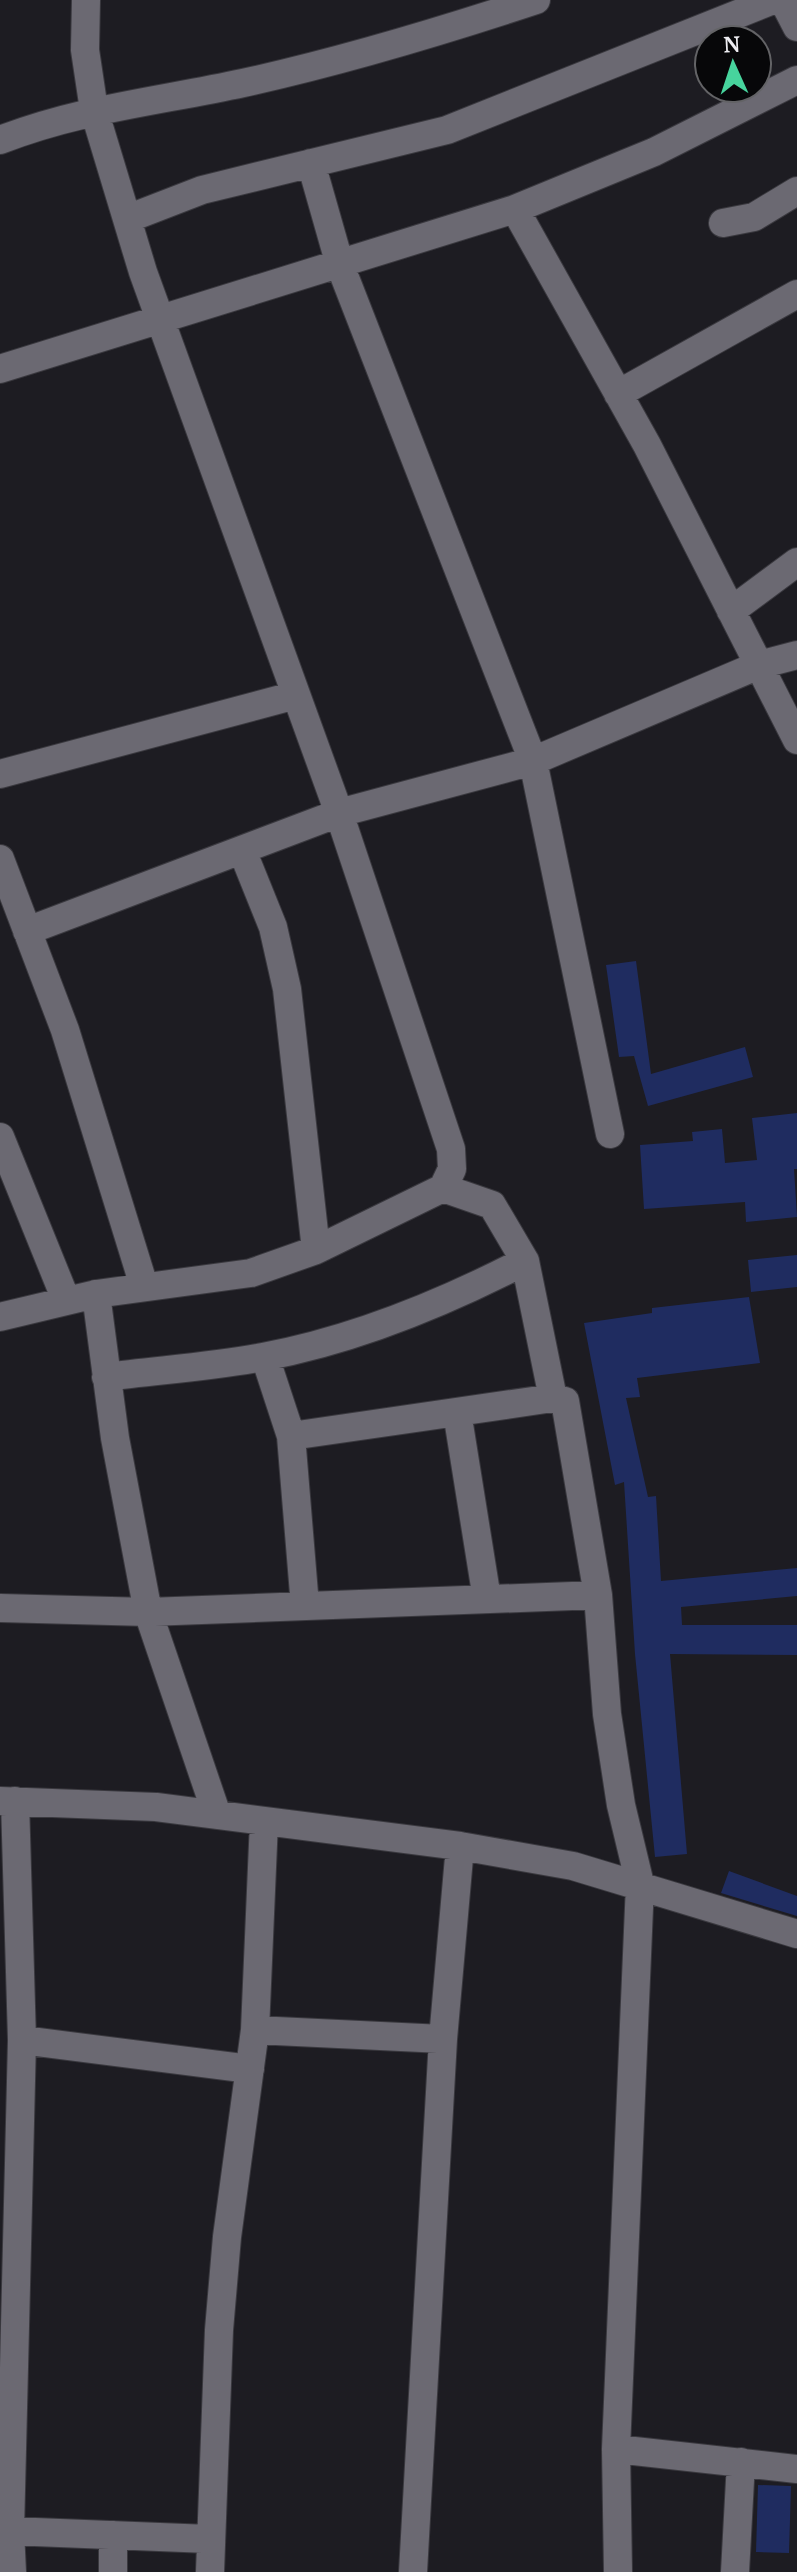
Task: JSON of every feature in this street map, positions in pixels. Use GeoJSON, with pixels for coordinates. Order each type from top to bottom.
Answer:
{"type":"FeatureCollection","features":[{"type":"Feature","properties":{"kind":"street"},"geometry":{"type":"LineString","coordinates":[[0,1317],[96,1294],[251,1273],[316,1250],[443,1188],[452,1169],[451,1149],[339,813],[160,320],[127,219],[94,110],[85,50],[86,0]]}},
{"type":"Feature","properties":{"kind":"street"},"geometry":{"type":"LineString","coordinates":[[0,140],[51,120],[240,83],[386,49],[536,0]]}},
{"type":"Feature","properties":{"kind":"street"},"geometry":{"type":"LineString","coordinates":[[127,219],[202,190],[447,130],[773,0]]}},
{"type":"Feature","properties":{"kind":"street"},"geometry":{"type":"LineString","coordinates":[[783,0],[797,27]]}},
{"type":"Feature","properties":{"kind":"street"},"geometry":{"type":"LineString","coordinates":[[0,369],[515,209],[654,152],[797,80]]}},
{"type":"Feature","properties":{"kind":"street"},"geometry":{"type":"LineString","coordinates":[[311,163],[340,265],[533,761],[610,1134]]}},
{"type":"Feature","properties":{"kind":"street"},"geometry":{"type":"LineString","coordinates":[[723,223],[754,217],[797,191]]}},
{"type":"Feature","properties":{"kind":"street"},"geometry":{"type":"LineString","coordinates":[[515,209],[618,394],[797,740]]}},
{"type":"Feature","properties":{"kind":"street"},"geometry":{"type":"LineString","coordinates":[[618,394],[797,294]]}},
{"type":"Feature","properties":{"kind":"street"},"geometry":{"type":"LineString","coordinates":[[731,611],[797,562]]}},
{"type":"Feature","properties":{"kind":"street"},"geometry":{"type":"LineString","coordinates":[[27,931],[339,813],[533,761],[759,665],[797,655]]}},
{"type":"Feature","properties":{"kind":"street"},"geometry":{"type":"LineString","coordinates":[[0,774],[296,695]]}},
{"type":"Feature","properties":{"kind":"street"},"geometry":{"type":"LineString","coordinates":[[242,850],[273,927],[287,989],[316,1250]]}},
{"type":"Feature","properties":{"kind":"street"},"geometry":{"type":"LineString","coordinates":[[0,859],[65,1030],[144,1286]]}},
{"type":"Feature","properties":{"kind":"street"},"geometry":{"type":"LineString","coordinates":[[0,1137],[66,1300]]}},
{"type":"Feature","properties":{"kind":"street"},"geometry":{"type":"LineString","coordinates":[[443,1188],[492,1205],[525,1261],[553,1398]]}},
{"type":"Feature","properties":{"kind":"street"},"geometry":{"type":"LineString","coordinates":[[106,1377],[265,1357],[379,1325],[467,1291],[525,1261]]}},
{"type":"Feature","properties":{"kind":"street"},"geometry":{"type":"LineString","coordinates":[[96,1294],[106,1377],[148,1612],[217,1815]]}},
{"type":"Feature","properties":{"kind":"street"},"geometry":{"type":"LineString","coordinates":[[265,1357],[291,1436],[305,1606]]}},
{"type":"Feature","properties":{"kind":"street"},"geometry":{"type":"LineString","coordinates":[[291,1436],[553,1398],[565,1401],[570,1411],[598,1595],[607,1714],[621,1805],[640,1884],[616,2449],[618,2572]]}},
{"type":"Feature","properties":{"kind":"street"},"geometry":{"type":"LineString","coordinates":[[457,1412],[487,1599]]}},
{"type":"Feature","properties":{"kind":"street"},"geometry":{"type":"LineString","coordinates":[[0,1608],[148,1612],[598,1595]]}},
{"type":"Feature","properties":{"kind":"street"},"geometry":{"type":"LineString","coordinates":[[12,2572],[5,2530],[22,2040],[7,1801],[156,1807],[460,1846],[573,1866],[797,1934]]}},
{"type":"Feature","properties":{"kind":"street"},"geometry":{"type":"LineString","coordinates":[[210,2572],[221,2299],[255,2030],[264,1821]]}},
{"type":"Feature","properties":{"kind":"street"},"geometry":{"type":"LineString","coordinates":[[413,2572],[443,2039],[460,1846]]}},
{"type":"Feature","properties":{"kind":"street"},"geometry":{"type":"LineString","coordinates":[[255,2030],[443,2039]]}},
{"type":"Feature","properties":{"kind":"street"},"geometry":{"type":"LineString","coordinates":[[22,2040],[250,2069]]}},
{"type":"Feature","properties":{"kind":"street"},"geometry":{"type":"LineString","coordinates":[[616,2449],[797,2469]]}},
{"type":"Feature","properties":{"kind":"street"},"geometry":{"type":"LineString","coordinates":[[735,2572],[741,2462]]}},
{"type":"Feature","properties":{"kind":"street"},"geometry":{"type":"LineString","coordinates":[[5,2530],[209,2539]]}},
{"type":"Feature","properties":{"kind":"street"},"geometry":{"type":"LineString","coordinates":[[113,2535],[113,2572]]}},
{"type":"Feature","properties":{"kind":"building"},"geometry":{"type":"Polygon","coordinates":[[[636,961],[651,1074],[745,1047],[753,1077],[648,1106],[634,1056],[619,1057],[606,965],[636,961]]]}},
{"type":"Feature","properties":{"kind":"building"},"geometry":{"type":"Polygon","coordinates":[[[797,1113],[797,1169],[794,1169],[797,1217],[746,1222],[745,1202],[644,1209],[640,1145],[693,1141],[692,1132],[722,1129],[725,1163],[757,1160],[752,1118],[797,1113]]]}},
{"type":"Feature","properties":{"kind":"building"},"geometry":{"type":"Polygon","coordinates":[[[797,1255],[797,1287],[751,1292],[748,1260],[797,1255]]]}},
{"type":"Feature","properties":{"kind":"building"},"geometry":{"type":"Polygon","coordinates":[[[749,1297],[760,1363],[637,1378],[640,1397],[626,1398],[648,1497],[656,1496],[661,1581],[797,1568],[797,1596],[681,1607],[682,1625],[797,1625],[797,1655],[670,1654],[687,1854],[655,1857],[635,1654],[624,1482],[615,1485],[584,1323],[652,1313],[652,1308],[749,1297]]]}},
{"type":"Feature","properties":{"kind":"building"},"geometry":{"type":"Polygon","coordinates":[[[729,1871],[797,1896],[797,1916],[721,1893],[729,1871]]]}},
{"type":"Feature","properties":{"kind":"building"},"geometry":{"type":"Polygon","coordinates":[[[758,2485],[791,2486],[789,2553],[756,2552],[758,2485]]]}}]}
